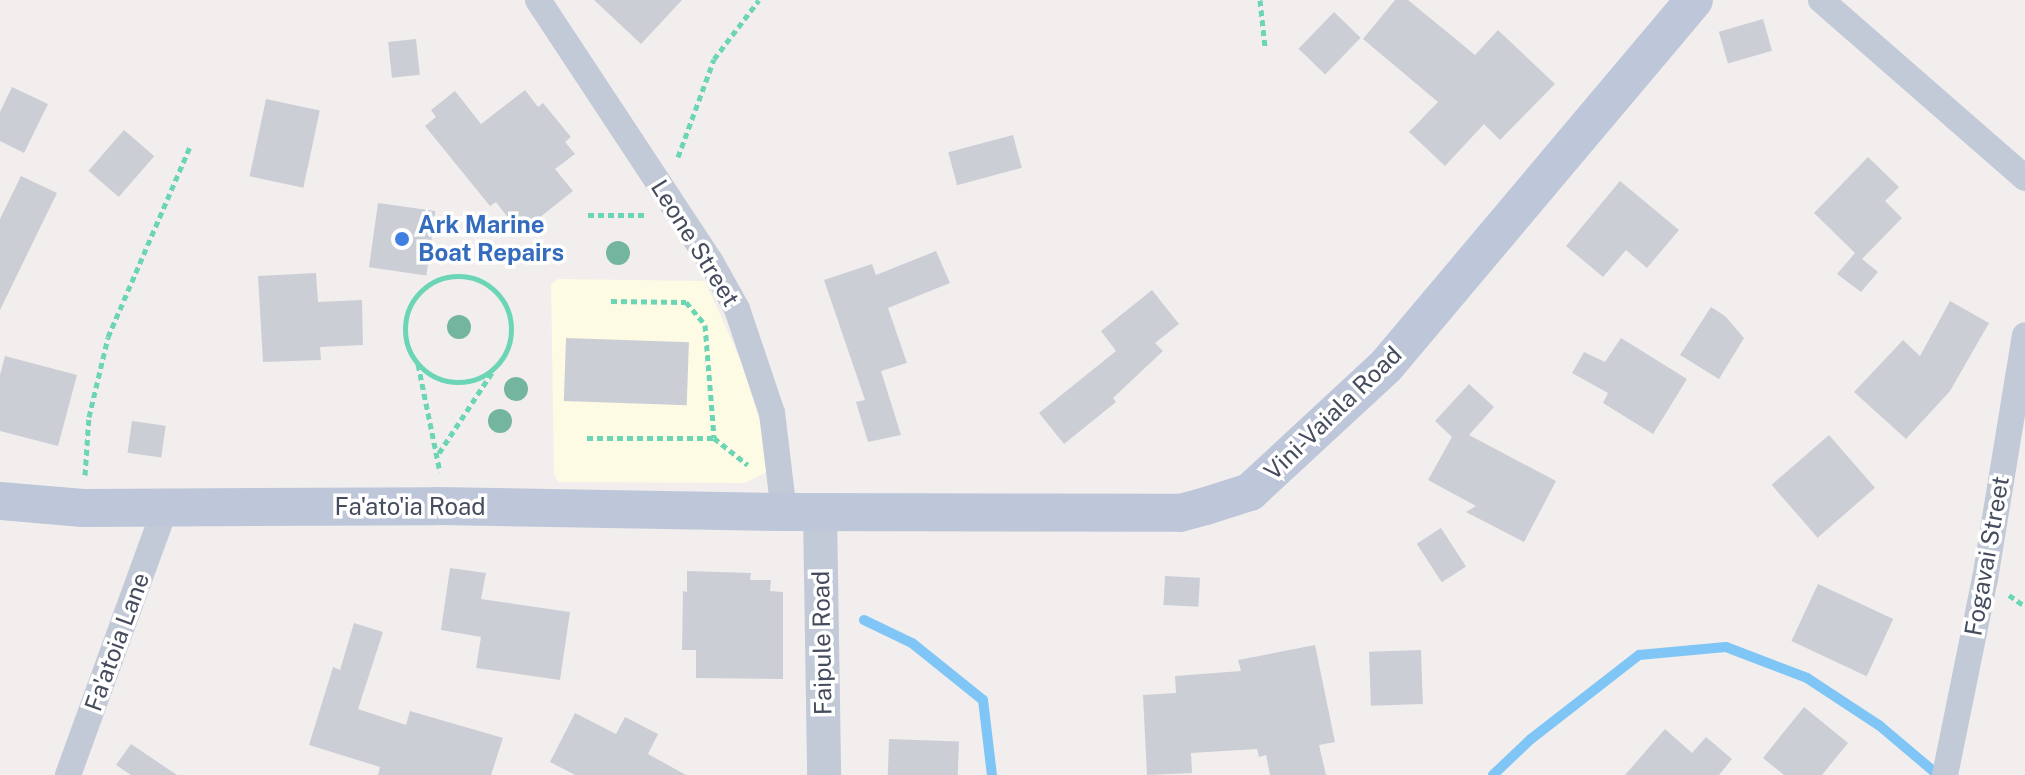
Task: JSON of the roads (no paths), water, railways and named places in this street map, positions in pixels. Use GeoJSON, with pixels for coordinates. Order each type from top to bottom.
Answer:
{"type":"FeatureCollection","features":[{"type":"Feature","properties":{"kind":"main road","name":"Vini-Vaiala Road"},"geometry":{"type":"LineString","coordinates":[[796,506],[1180,513],[1250,492],[1386,366],[1694,0]]}},
{"type":"Feature","properties":{"kind":"main road","name":"Fa'ato'ia Road"},"geometry":{"type":"LineString","coordinates":[[0,501],[83,508],[796,506]]}},
{"type":"Feature","properties":{"kind":"street","name":"Leone Street"},"geometry":{"type":"LineString","coordinates":[[538,0],[673,204],[737,309],[772,413],[796,506]]}},
{"type":"Feature","properties":{"kind":"street"},"geometry":{"type":"LineString","coordinates":[[1821,0],[2025,178]]}},
{"type":"Feature","properties":{"kind":"street","name":"Fogavai Street"},"geometry":{"type":"LineString","coordinates":[[1947,766],[1985,579],[2025,335]]}},
{"type":"Feature","properties":{"kind":"street","name":"Faipule Road"},"geometry":{"type":"LineString","coordinates":[[796,506],[824,775]]}},
{"type":"Feature","properties":{"kind":"street","name":"Fa'atoia Lane"},"geometry":{"type":"LineString","coordinates":[[68,775],[165,508]]}},
{"type":"Feature","properties":{"kind":"waterway"},"geometry":{"type":"LineString","coordinates":[[864,620],[912,643],[983,700],[992,775]]}},
{"type":"Feature","properties":{"kind":"waterway"},"geometry":{"type":"LineString","coordinates":[[1493,775],[1531,739],[1639,655],[1726,647],[1807,678],[1880,726],[1938,775]]}},
{"type":"Feature","properties":{"kind":"place","name":"Ark Marine Boat Repairs"},"geometry":{"type":"Point","coordinates":[402,239]}}]}
